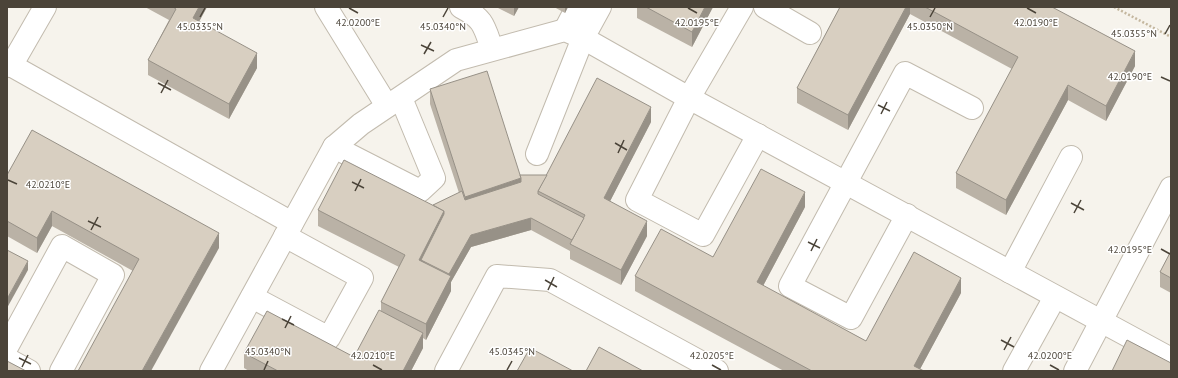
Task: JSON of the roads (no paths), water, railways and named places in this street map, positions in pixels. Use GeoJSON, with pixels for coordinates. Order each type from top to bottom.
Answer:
{"type":"FeatureCollection","features":[{"type":"Feature","properties":{"kind":"lane"},"geometry":{"type":"LineString","coordinates":[[45,7],[9,64],[289,229],[362,278],[329,338],[252,297]]}},
{"type":"Feature","properties":{"kind":"lane"},"geometry":{"type":"LineString","coordinates":[[326,7],[394,102],[434,178],[420,191],[334,147]]}},
{"type":"Feature","properties":{"kind":"lane"},"geometry":{"type":"LineString","coordinates":[[461,7],[471,12],[483,22],[492,49]]}},
{"type":"Feature","properties":{"kind":"lane"},"geometry":{"type":"LineString","coordinates":[[537,154],[574,34],[577,7]]}},
{"type":"Feature","properties":{"kind":"lane"},"geometry":{"type":"LineString","coordinates":[[212,371],[334,147],[361,124],[456,60],[492,49],[574,34],[600,7]]}},
{"type":"Feature","properties":{"kind":"lane"},"geometry":{"type":"LineString","coordinates":[[742,7],[689,98],[637,200],[704,235],[758,135]]}},
{"type":"Feature","properties":{"kind":"lane"},"geometry":{"type":"LineString","coordinates":[[765,7],[810,32]]}},
{"type":"Feature","properties":{"kind":"lane"},"geometry":{"type":"LineString","coordinates":[[574,34],[1100,322],[1171,359]]}},
{"type":"Feature","properties":{"kind":"lane"},"geometry":{"type":"LineString","coordinates":[[907,215],[851,318],[790,286],[905,72],[972,108]]}},
{"type":"Feature","properties":{"kind":"lane"},"geometry":{"type":"LineString","coordinates":[[1010,272],[1072,157]]}},
{"type":"Feature","properties":{"kind":"lane"},"geometry":{"type":"LineString","coordinates":[[1075,371],[1171,188]]}},
{"type":"Feature","properties":{"kind":"lane"},"geometry":{"type":"LineString","coordinates":[[9,338],[62,246],[113,275],[61,371]]}},
{"type":"Feature","properties":{"kind":"lane"},"geometry":{"type":"LineString","coordinates":[[446,371],[497,276],[550,280],[717,371]]}},
{"type":"Feature","properties":{"kind":"lane"},"geometry":{"type":"LineString","coordinates":[[1014,371],[1055,296]]}},
{"type":"Feature","properties":{"kind":"lane"},"geometry":{"type":"LineString","coordinates":[[7,359],[29,371]]}}]}
